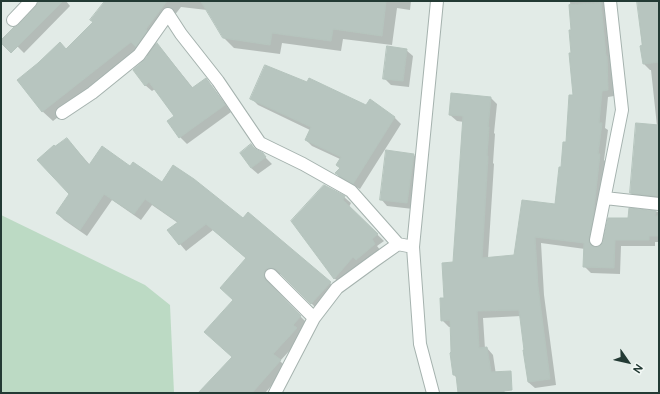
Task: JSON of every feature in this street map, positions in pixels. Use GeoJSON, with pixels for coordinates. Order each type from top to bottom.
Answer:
{"type":"FeatureCollection","features":[{"type":"Feature","properties":{"kind":"street"},"geometry":{"type":"LineString","coordinates":[[13,20],[31,1]]}},
{"type":"Feature","properties":{"kind":"street"},"geometry":{"type":"LineString","coordinates":[[433,393],[420,344],[413,247],[437,1]]}},
{"type":"Feature","properties":{"kind":"street"},"geometry":{"type":"LineString","coordinates":[[596,240],[622,110],[610,1]]}},
{"type":"Feature","properties":{"kind":"street"},"geometry":{"type":"LineString","coordinates":[[62,114],[92,93],[139,55],[168,14],[181,34],[218,81],[260,142],[351,191],[398,244],[413,247]]}},
{"type":"Feature","properties":{"kind":"street"},"geometry":{"type":"LineString","coordinates":[[605,198],[659,204]]}},
{"type":"Feature","properties":{"kind":"street"},"geometry":{"type":"LineString","coordinates":[[275,393],[314,318],[337,288],[398,244]]}},
{"type":"Feature","properties":{"kind":"street"},"geometry":{"type":"LineString","coordinates":[[271,275],[314,318]]}},
{"type":"Feature","properties":{"kind":"green space"},"geometry":{"type":"Polygon","coordinates":[[[1,215],[145,285],[170,305],[174,393],[1,393],[1,215]]]}},
{"type":"Feature","properties":{"kind":"building"},"geometry":{"type":"Polygon","coordinates":[[[40,1],[63,1],[11,53],[1,43],[1,40],[18,25],[40,1]]]}},
{"type":"Feature","properties":{"kind":"building"},"geometry":{"type":"Polygon","coordinates":[[[105,1],[167,1],[146,29],[147,31],[136,47],[131,42],[42,112],[17,80],[60,42],[66,49],[93,22],[90,20],[105,1]]]}},
{"type":"Feature","properties":{"kind":"building"},"geometry":{"type":"Polygon","coordinates":[[[201,1],[386,1],[382,36],[333,29],[331,41],[272,33],[270,45],[223,38],[201,1]]]}},
{"type":"Feature","properties":{"kind":"building"},"geometry":{"type":"Polygon","coordinates":[[[637,1],[659,1],[659,62],[643,64],[640,46],[642,45],[637,1]]]}},
{"type":"Feature","properties":{"kind":"building"},"geometry":{"type":"Polygon","coordinates":[[[601,3],[607,56],[608,90],[602,91],[599,123],[602,123],[598,154],[600,154],[589,242],[594,247],[601,245],[608,218],[628,218],[629,208],[656,211],[655,216],[659,216],[659,236],[649,236],[649,240],[615,240],[614,268],[583,267],[584,243],[535,237],[538,287],[550,379],[528,382],[519,310],[477,311],[479,348],[487,347],[491,372],[511,371],[512,390],[504,391],[504,393],[458,393],[456,375],[453,375],[450,353],[450,320],[441,321],[440,298],[444,298],[442,263],[453,262],[463,116],[449,115],[451,93],[491,97],[488,127],[488,156],[482,258],[514,255],[522,200],[555,204],[559,167],[561,167],[563,142],[566,142],[569,95],[573,95],[569,53],[571,53],[569,30],[571,30],[569,5],[601,3]]]}},
{"type":"Feature","properties":{"kind":"building"},"geometry":{"type":"Polygon","coordinates":[[[157,43],[192,88],[206,78],[225,105],[179,138],[167,121],[174,116],[149,82],[145,86],[133,70],[145,59],[157,43]]]}},
{"type":"Feature","properties":{"kind":"building"},"geometry":{"type":"Polygon","coordinates":[[[387,46],[407,49],[403,81],[383,79],[387,46]]]}},
{"type":"Feature","properties":{"kind":"building"},"geometry":{"type":"Polygon","coordinates":[[[265,65],[307,82],[309,78],[366,105],[370,99],[395,117],[353,184],[335,173],[340,168],[336,165],[341,157],[305,140],[311,127],[250,99],[265,65]]]}},
{"type":"Feature","properties":{"kind":"building"},"geometry":{"type":"Polygon","coordinates":[[[636,123],[659,125],[659,177],[657,196],[630,193],[636,123]]]}},
{"type":"Feature","properties":{"kind":"building"},"geometry":{"type":"Polygon","coordinates":[[[67,138],[89,165],[102,146],[130,166],[133,162],[162,182],[173,165],[194,179],[243,218],[248,212],[331,282],[311,304],[276,269],[269,268],[265,270],[264,277],[266,280],[301,316],[293,325],[297,328],[273,354],[281,360],[252,393],[198,393],[232,357],[204,332],[233,300],[220,288],[246,258],[206,224],[179,245],[167,230],[178,222],[145,199],[134,214],[104,194],[80,230],[56,213],[69,194],[37,160],[54,145],[55,146],[67,138]]]}},
{"type":"Feature","properties":{"kind":"building"},"geometry":{"type":"Polygon","coordinates":[[[251,144],[266,157],[251,168],[240,153],[251,144]]]}},
{"type":"Feature","properties":{"kind":"building"},"geometry":{"type":"Polygon","coordinates":[[[386,150],[414,154],[407,203],[380,200],[386,150]]]}},
{"type":"Feature","properties":{"kind":"building"},"geometry":{"type":"Polygon","coordinates":[[[324,185],[345,196],[343,200],[378,234],[372,239],[375,244],[356,260],[353,257],[334,279],[291,221],[324,185]]]}}]}
